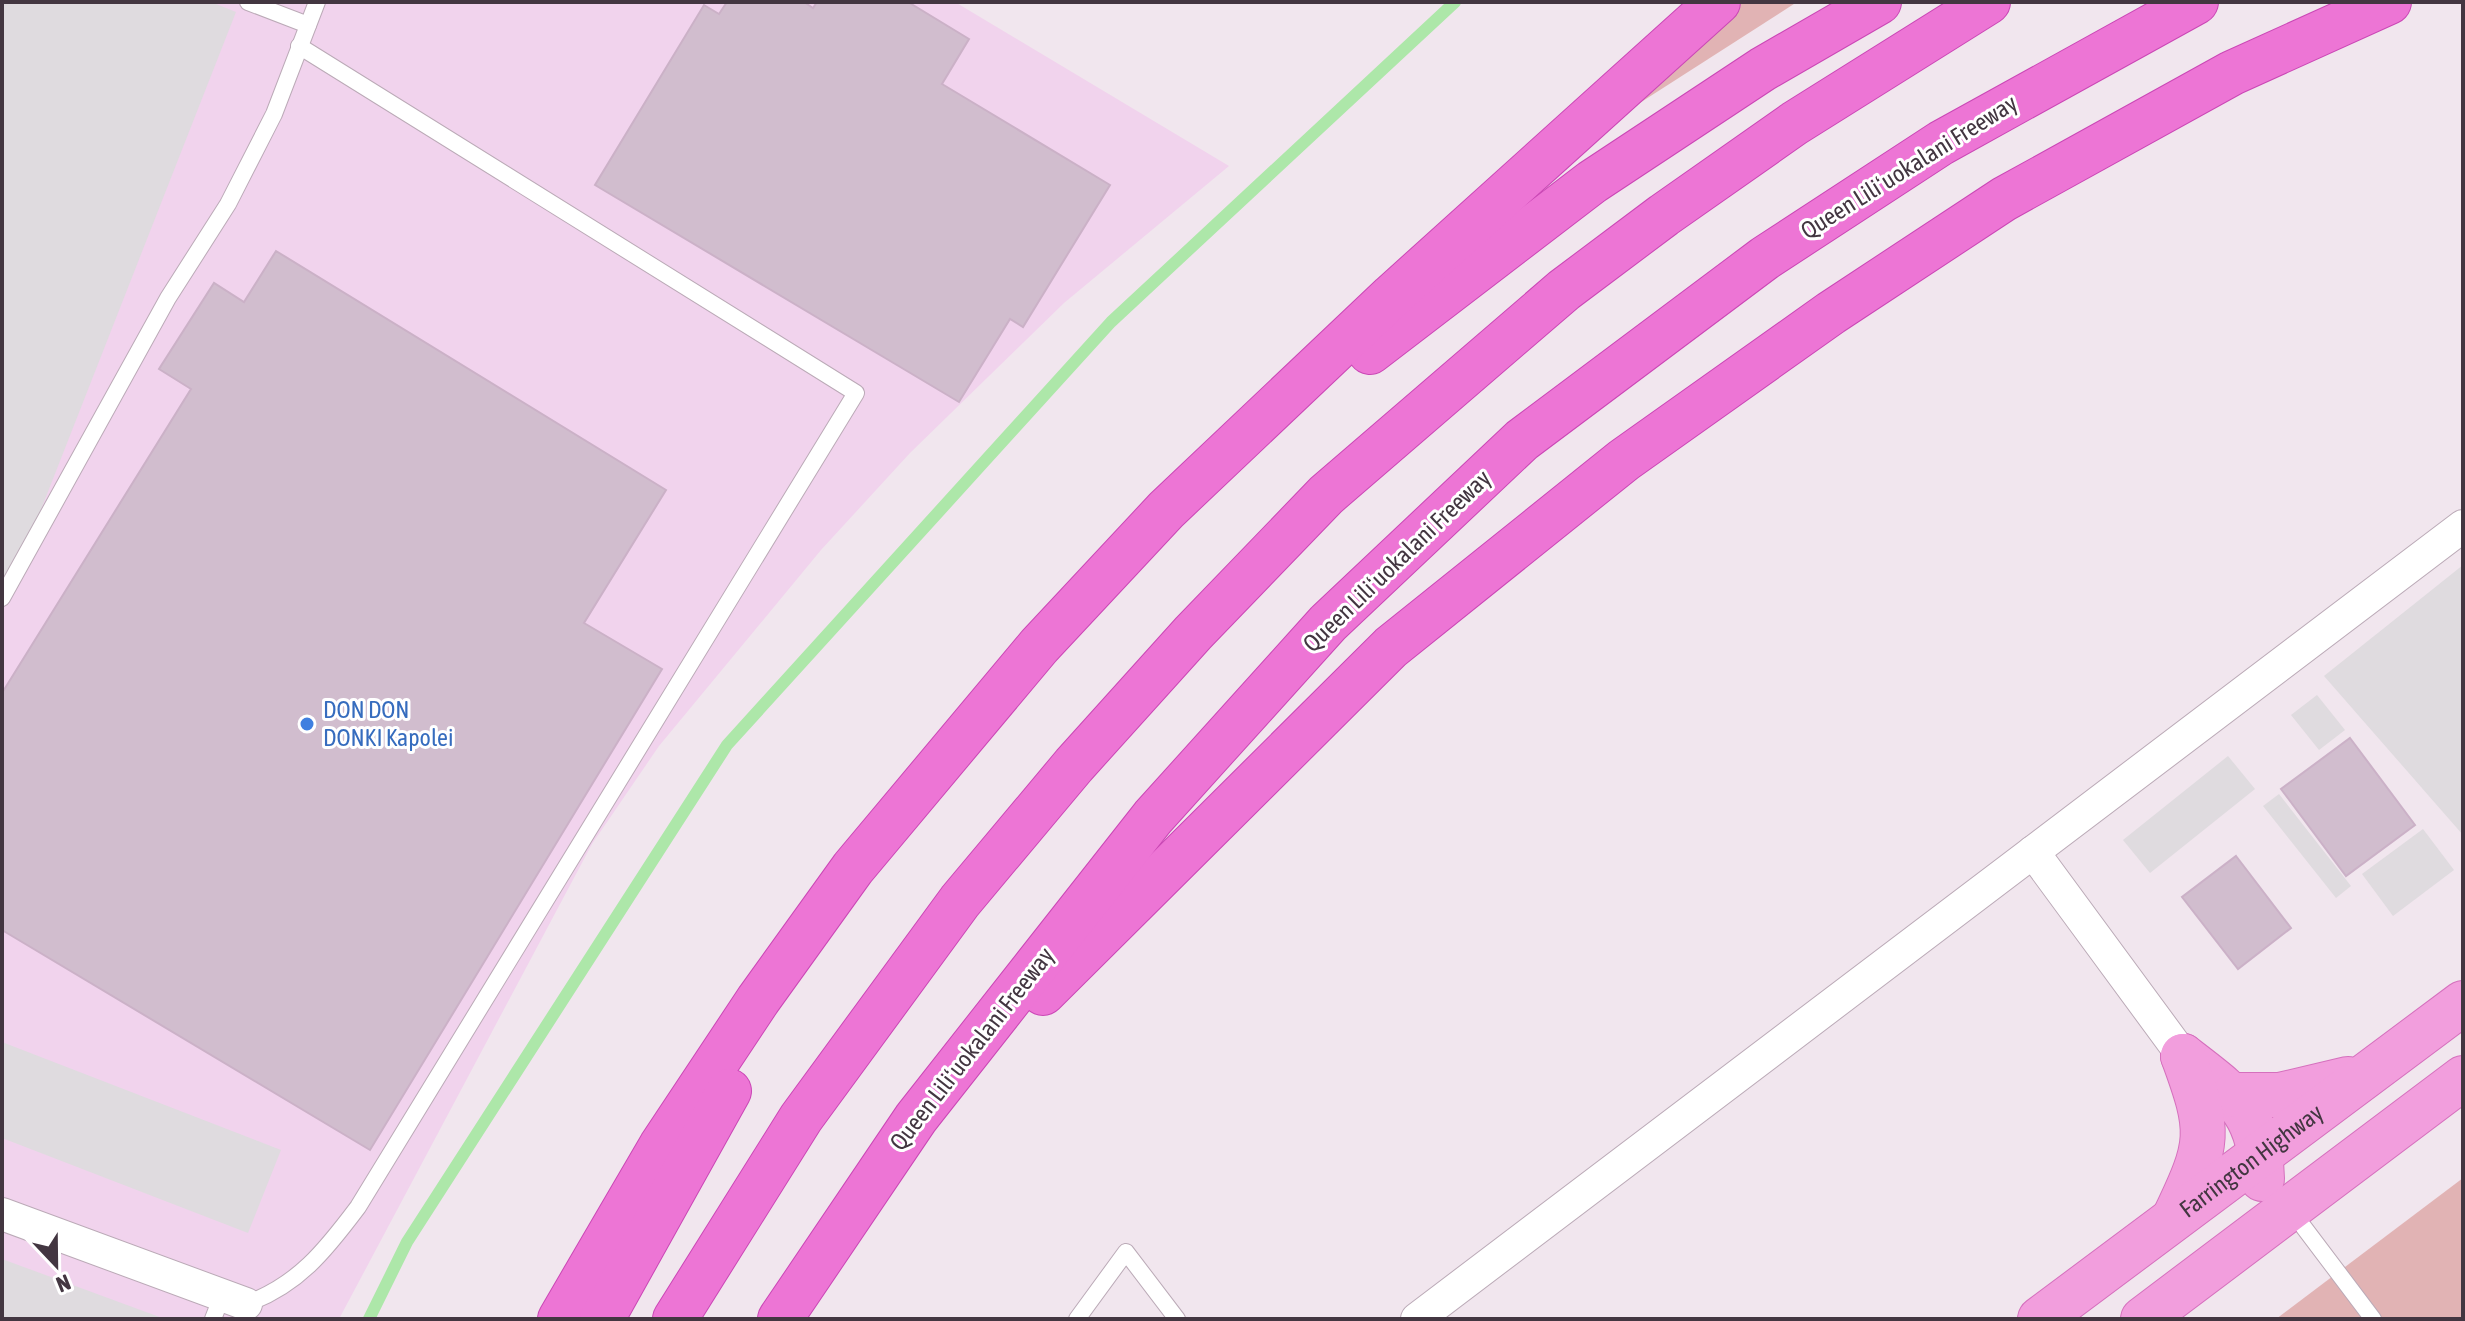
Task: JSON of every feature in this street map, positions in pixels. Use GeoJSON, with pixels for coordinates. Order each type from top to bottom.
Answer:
{"type":"FeatureCollection","features":[{"type":"Feature","properties":{"kind":"highway"},"geometry":{"type":"LineString","coordinates":[[560,1319],[661,1146],[758,1000],[853,868],[1039,646],[1166,510],[1392,296],[1718,2]]}},
{"type":"Feature","properties":{"kind":"highway"},"geometry":{"type":"LineString","coordinates":[[1166,510],[1592,182],[1763,69],[1879,2]]}},
{"type":"Feature","properties":{"kind":"highway"},"geometry":{"type":"LineString","coordinates":[[675,1319],[801,1118],[960,901],[1083,754],[1326,495],[1564,290],[1651,224],[1808,114],[1988,2]]}},
{"type":"Feature","properties":{"kind":"highway","name":"Queen Liliʻuokalani Freeway"},"geometry":{"type":"LineString","coordinates":[[780,1319],[916,1118],[1153,817],[1328,623],[1522,440],[1765,258],[1916,159],[2143,28],[2196,2]]}},
{"type":"Feature","properties":{"kind":"highway"},"geometry":{"type":"LineString","coordinates":[[916,1118],[1391,647],[1624,460],[1831,313],[2004,199],[2232,73],[2389,2]]}},
{"type":"Feature","properties":{"kind":"highway"},"geometry":{"type":"LineString","coordinates":[[602,1319],[853,868]]}},
{"type":"Feature","properties":{"kind":"main road","name":"Farrington Highway"},"geometry":{"type":"LineString","coordinates":[[2040,1319],[2463,1003]]}},
{"type":"Feature","properties":{"kind":"main road"},"geometry":{"type":"LineString","coordinates":[[2183,1056],[2234,1095],[2253,1123],[2262,1154],[2262,1179],[2254,1207],[2229,1254]]}},
{"type":"Feature","properties":{"kind":"main road"},"geometry":{"type":"LineString","coordinates":[[2174,1218],[2199,1166],[2206,1135],[2203,1109],[2183,1056]]}},
{"type":"Feature","properties":{"kind":"main road"},"geometry":{"type":"LineString","coordinates":[[2234,1095],[2291,1093],[2370,1073]]}},
{"type":"Feature","properties":{"kind":"main road"},"geometry":{"type":"LineString","coordinates":[[2143,1319],[2463,1078]]}},
{"type":"Feature","properties":{"kind":"street"},"geometry":{"type":"LineString","coordinates":[[1417,1319],[2463,526]]}},
{"type":"Feature","properties":{"kind":"street"},"geometry":{"type":"LineString","coordinates":[[2033,852],[2183,1056]]}},
{"type":"Feature","properties":{"kind":"street"},"geometry":{"type":"LineString","coordinates":[[2,1214],[227,1306]]}},
{"type":"Feature","properties":{"kind":"lane"},"geometry":{"type":"LineString","coordinates":[[248,2],[308,25]]}},
{"type":"Feature","properties":{"kind":"lane"},"geometry":{"type":"LineString","coordinates":[[2,598],[168,298],[228,204],[274,114],[317,2]]}},
{"type":"Feature","properties":{"kind":"lane"},"geometry":{"type":"LineString","coordinates":[[227,1306],[267,1297],[303,1274],[358,1207],[856,393],[299,46]]}},
{"type":"Feature","properties":{"kind":"lane"},"geometry":{"type":"LineString","coordinates":[[2289,1208],[2368,1317]]}},
{"type":"Feature","properties":{"kind":"lane"},"geometry":{"type":"LineString","coordinates":[[1077,1319],[1126,1252],[1177,1319]]}},
{"type":"Feature","properties":{"kind":"shaded area"},"geometry":{"type":"Polygon","coordinates":[[[2,2],[955,2],[1229,166],[1064,303],[910,453],[821,550],[659,746],[592,844],[339,1319],[2,1319],[2,2]]]}},
{"type":"Feature","properties":{"kind":"shaded area"},"geometry":{"type":"Polygon","coordinates":[[[2,2],[211,2],[236,12],[2,609],[2,2]]]}},
{"type":"Feature","properties":{"kind":"shaded area"},"geometry":{"type":"Polygon","coordinates":[[[1726,2],[1797,2],[1635,106],[1726,2]]]}},
{"type":"Feature","properties":{"kind":"shaded area"},"geometry":{"type":"Polygon","coordinates":[[[2463,565],[2463,835],[2324,676],[2463,565]]]}},
{"type":"Feature","properties":{"kind":"shaded area"},"geometry":{"type":"Polygon","coordinates":[[[2317,695],[2345,730],[2319,750],[2291,715],[2317,695]]]}},
{"type":"Feature","properties":{"kind":"shaded area"},"geometry":{"type":"Polygon","coordinates":[[[2228,756],[2255,789],[2150,873],[2123,840],[2228,756]]]}},
{"type":"Feature","properties":{"kind":"shaded area"},"geometry":{"type":"Polygon","coordinates":[[[2279,794],[2351,886],[2336,898],[2263,806],[2279,794]]]}},
{"type":"Feature","properties":{"kind":"shaded area"},"geometry":{"type":"Polygon","coordinates":[[[2423,829],[2454,870],[2393,916],[2362,874],[2423,829]]]}},
{"type":"Feature","properties":{"kind":"shaded area"},"geometry":{"type":"Polygon","coordinates":[[[2,1042],[281,1150],[248,1233],[2,1138],[2,1042]]]}},
{"type":"Feature","properties":{"kind":"shaded area"},"geometry":{"type":"Polygon","coordinates":[[[2463,1178],[2463,1319],[2276,1319],[2463,1178]]]}},
{"type":"Feature","properties":{"kind":"shaded area"},"geometry":{"type":"Polygon","coordinates":[[[2,1259],[165,1319],[2,1319],[2,1259]]]}},
{"type":"Feature","properties":{"kind":"building"},"geometry":{"type":"Polygon","coordinates":[[[727,2],[804,2],[813,8],[817,2],[908,2],[969,39],[942,84],[1110,185],[1023,327],[1010,319],[959,402],[595,185],[704,5],[719,14],[727,2]]]}},
{"type":"Feature","properties":{"kind":"building"},"geometry":{"type":"Polygon","coordinates":[[[276,251],[666,490],[584,623],[662,669],[370,1150],[2,930],[2,693],[191,389],[159,369],[214,283],[244,302],[276,251]]]}},
{"type":"Feature","properties":{"kind":"building"},"geometry":{"type":"Polygon","coordinates":[[[2350,738],[2415,825],[2346,876],[2281,789],[2350,738]]]}},
{"type":"Feature","properties":{"kind":"building"},"geometry":{"type":"Polygon","coordinates":[[[2236,856],[2291,928],[2238,969],[2182,897],[2236,856]]]}},
{"type":"Feature","properties":{"kind":"waterway"},"geometry":{"type":"LineString","coordinates":[[369,1319],[407,1242],[727,745],[1111,322],[1455,2]]}},
{"type":"Feature","properties":{"kind":"place","name":"DON DON DONKI Kapolei"},"geometry":{"type":"Point","coordinates":[307,724]}}]}
